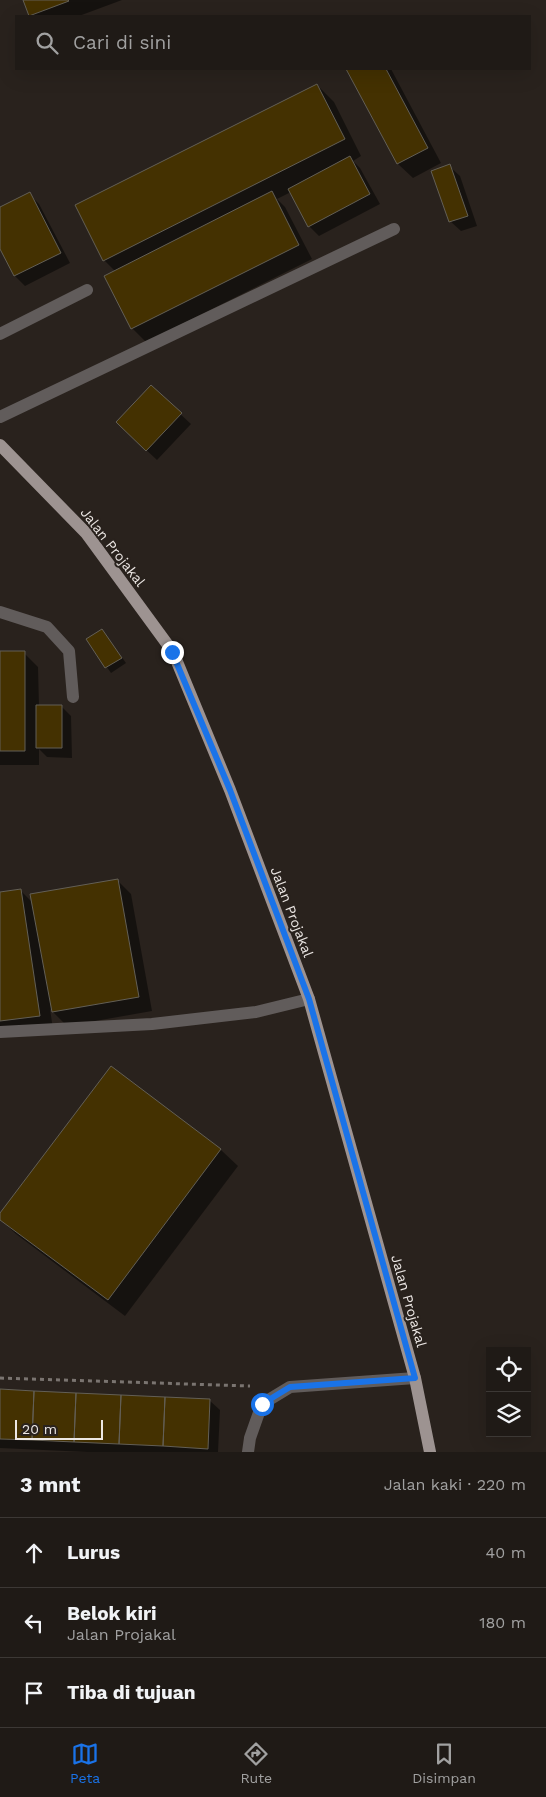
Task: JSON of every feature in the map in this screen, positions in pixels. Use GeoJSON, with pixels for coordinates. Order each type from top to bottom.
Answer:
{"type":"FeatureCollection","features":[{"type":"Feature","properties":{"kind":"main road","name":"Jalan Projakal"},"geometry":{"type":"LineString","coordinates":[[0,444],[86,533],[172,652],[230,790],[309,999],[415,1378],[430,1452]]}},
{"type":"Feature","properties":{"kind":"lane"},"geometry":{"type":"LineString","coordinates":[[0,417],[394,229]]}},
{"type":"Feature","properties":{"kind":"lane"},"geometry":{"type":"LineString","coordinates":[[0,334],[87,290]]}},
{"type":"Feature","properties":{"kind":"lane"},"geometry":{"type":"LineString","coordinates":[[0,612],[47,627],[69,651],[73,697]]}},
{"type":"Feature","properties":{"kind":"lane"},"geometry":{"type":"LineString","coordinates":[[0,1032],[152,1024],[256,1012],[309,999]]}},
{"type":"Feature","properties":{"kind":"lane"},"geometry":{"type":"LineString","coordinates":[[248,1452],[250,1438],[262,1404],[290,1387],[415,1378]]}},
{"type":"Feature","properties":{"kind":"path"},"geometry":{"type":"LineString","coordinates":[[0,1378],[252,1386]]}},
{"type":"Feature","properties":{"kind":"building"},"geometry":{"type":"Polygon","coordinates":[[[23,0],[69,1],[32,15],[29,15],[23,0]]]}},
{"type":"Feature","properties":{"kind":"building"},"geometry":{"type":"Polygon","coordinates":[[[347,70],[387,70],[428,148],[397,164],[347,70]]]}},
{"type":"Feature","properties":{"kind":"building"},"geometry":{"type":"Polygon","coordinates":[[[317,84],[345,139],[103,261],[75,205],[317,84]]]}},
{"type":"Feature","properties":{"kind":"building"},"geometry":{"type":"Polygon","coordinates":[[[350,156],[370,194],[308,227],[288,189],[350,156]]]}},
{"type":"Feature","properties":{"kind":"building"},"geometry":{"type":"Polygon","coordinates":[[[450,164],[468,216],[449,222],[431,171],[450,164]]]}},
{"type":"Feature","properties":{"kind":"building"},"geometry":{"type":"Polygon","coordinates":[[[272,191],[299,245],[131,329],[104,276],[272,191]]]}},
{"type":"Feature","properties":{"kind":"building"},"geometry":{"type":"Polygon","coordinates":[[[30,192],[61,253],[14,276],[0,249],[0,207],[30,192]]]}},
{"type":"Feature","properties":{"kind":"building"},"geometry":{"type":"Polygon","coordinates":[[[151,385],[182,413],[146,451],[116,422],[151,385]]]}},
{"type":"Feature","properties":{"kind":"building"},"geometry":{"type":"Polygon","coordinates":[[[102,629],[122,658],[105,668],[86,639],[102,629]]]}},
{"type":"Feature","properties":{"kind":"building"},"geometry":{"type":"Polygon","coordinates":[[[0,651],[25,651],[25,751],[0,751],[0,651]]]}},
{"type":"Feature","properties":{"kind":"building"},"geometry":{"type":"Polygon","coordinates":[[[36,705],[62,705],[62,748],[36,748],[36,705]]]}},
{"type":"Feature","properties":{"kind":"building"},"geometry":{"type":"Polygon","coordinates":[[[118,879],[139,997],[52,1012],[30,894],[118,879]]]}},
{"type":"Feature","properties":{"kind":"building"},"geometry":{"type":"Polygon","coordinates":[[[21,889],[40,1016],[0,1021],[0,892],[21,889]]]}},
{"type":"Feature","properties":{"kind":"building"},"geometry":{"type":"Polygon","coordinates":[[[111,1066],[221,1149],[108,1300],[0,1220],[0,1213],[111,1066]]]}},
{"type":"Feature","properties":{"kind":"building"},"geometry":{"type":"Polygon","coordinates":[[[0,1389],[34,1391],[32,1440],[0,1439],[0,1389]]]}},
{"type":"Feature","properties":{"kind":"building"},"geometry":{"type":"Polygon","coordinates":[[[34,1391],[76,1393],[74,1442],[32,1440],[34,1391]]]}},
{"type":"Feature","properties":{"kind":"building"},"geometry":{"type":"Polygon","coordinates":[[[76,1393],[121,1395],[119,1444],[74,1442],[76,1393]]]}},
{"type":"Feature","properties":{"kind":"building"},"geometry":{"type":"Polygon","coordinates":[[[121,1395],[165,1397],[163,1446],[119,1444],[121,1395]]]}},
{"type":"Feature","properties":{"kind":"building"},"geometry":{"type":"Polygon","coordinates":[[[165,1397],[210,1399],[208,1449],[163,1446],[165,1397]]]}},
{"type":"Feature","properties":{"kind":"route"},"geometry":{"type":"LineString","coordinates":[[172,652],[230,790],[309,999],[415,1378],[290,1387],[262,1404]]}}]}
